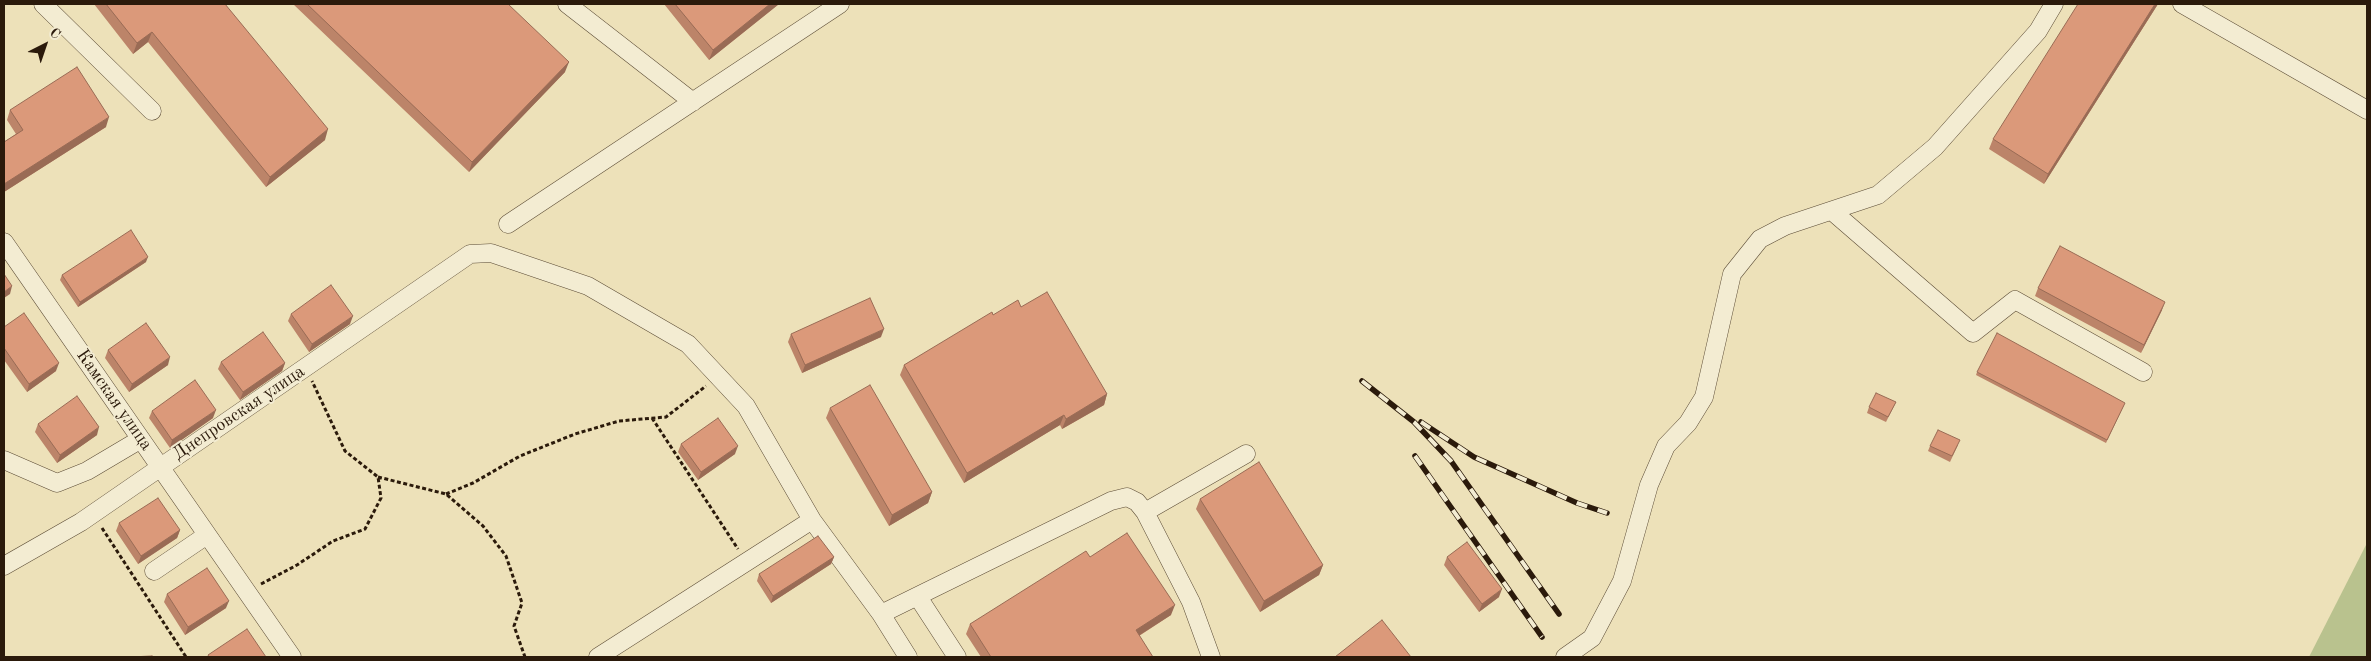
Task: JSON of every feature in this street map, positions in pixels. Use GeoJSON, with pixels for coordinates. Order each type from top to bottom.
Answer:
{"type":"FeatureCollection","features":[{"type":"Feature","properties":{"kind":"street"},"geometry":{"type":"LineString","coordinates":[[43,4],[152,111]]}},
{"type":"Feature","properties":{"kind":"street"},"geometry":{"type":"LineString","coordinates":[[567,4],[692,102]]}},
{"type":"Feature","properties":{"kind":"street"},"geometry":{"type":"LineString","coordinates":[[508,224],[840,4]]}},
{"type":"Feature","properties":{"kind":"street"},"geometry":{"type":"LineString","coordinates":[[1564,657],[1592,638],[1622,581],[1649,485],[1666,446],[1688,423],[1704,397],[1732,274],[1760,239],[1784,226],[1878,194],[1935,147],[2038,31],[2054,4]]}},
{"type":"Feature","properties":{"kind":"street"},"geometry":{"type":"LineString","coordinates":[[2182,4],[2367,110]]}},
{"type":"Feature","properties":{"kind":"street"},"geometry":{"type":"LineString","coordinates":[[1832,211],[1974,333],[2015,300],[2143,372]]}},
{"type":"Feature","properties":{"kind":"street","name":"Камская улица"},"geometry":{"type":"LineString","coordinates":[[4,242],[292,657]]}},
{"type":"Feature","properties":{"kind":"street","name":"Днепровская улица"},"geometry":{"type":"LineString","coordinates":[[4,566],[81,522],[470,254],[491,253],[588,286],[688,344],[719,376]]}},
{"type":"Feature","properties":{"kind":"street"},"geometry":{"type":"LineString","coordinates":[[719,376],[746,406],[812,520],[881,614],[908,657]]}},
{"type":"Feature","properties":{"kind":"street"},"geometry":{"type":"LineString","coordinates":[[4,460],[56,483],[87,471],[141,439]]}},
{"type":"Feature","properties":{"kind":"street"},"geometry":{"type":"LineString","coordinates":[[1146,512],[1246,454]]}},
{"type":"Feature","properties":{"kind":"street"},"geometry":{"type":"LineString","coordinates":[[881,614],[1120,498],[1127,497],[1137,502],[1146,512],[1191,602],[1210,657]]}},
{"type":"Feature","properties":{"kind":"street"},"geometry":{"type":"LineString","coordinates":[[598,657],[812,520]]}},
{"type":"Feature","properties":{"kind":"street"},"geometry":{"type":"LineString","coordinates":[[154,571],[207,535]]}},
{"type":"Feature","properties":{"kind":"street"},"geometry":{"type":"LineString","coordinates":[[918,597],[956,657]]}},
{"type":"Feature","properties":{"kind":"path"},"geometry":{"type":"LineString","coordinates":[[305,367],[345,451],[378,477],[446,494],[483,526],[506,556],[522,603],[514,626],[525,657]]}},
{"type":"Feature","properties":{"kind":"path"},"geometry":{"type":"LineString","coordinates":[[446,494],[473,484],[520,456],[575,434],[619,421],[666,417],[719,376]]}},
{"type":"Feature","properties":{"kind":"path"},"geometry":{"type":"LineString","coordinates":[[652,418],[687,473],[717,514],[746,562]]}},
{"type":"Feature","properties":{"kind":"path"},"geometry":{"type":"LineString","coordinates":[[246,591],[297,565],[333,541],[365,529],[381,498],[378,477]]}},
{"type":"Feature","properties":{"kind":"path"},"geometry":{"type":"LineString","coordinates":[[99,524],[186,657]]}},
{"type":"Feature","properties":{"kind":"green space"},"geometry":{"type":"Polygon","coordinates":[[[2367,543],[2367,657],[2309,657],[2367,543]]]}},
{"type":"Feature","properties":{"kind":"building"},"geometry":{"type":"Polygon","coordinates":[[[106,4],[225,4],[328,129],[270,177],[152,32],[137,43],[106,4]]]}},
{"type":"Feature","properties":{"kind":"building"},"geometry":{"type":"Polygon","coordinates":[[[307,4],[508,4],[569,62],[472,162],[307,4]]]}},
{"type":"Feature","properties":{"kind":"building"},"geometry":{"type":"Polygon","coordinates":[[[675,4],[770,4],[713,50],[675,4]]]}},
{"type":"Feature","properties":{"kind":"building"},"geometry":{"type":"Polygon","coordinates":[[[2078,4],[2155,4],[2048,174],[1993,139],[2078,4]]]}},
{"type":"Feature","properties":{"kind":"building"},"geometry":{"type":"Polygon","coordinates":[[[77,67],[109,117],[4,184],[4,142],[23,130],[10,110],[77,67]]]}},
{"type":"Feature","properties":{"kind":"building"},"geometry":{"type":"Polygon","coordinates":[[[131,230],[148,257],[80,302],[62,275],[131,230]]]}},
{"type":"Feature","properties":{"kind":"building"},"geometry":{"type":"Polygon","coordinates":[[[2060,246],[2165,302],[2144,345],[2038,288],[2060,246]]]}},
{"type":"Feature","properties":{"kind":"building"},"geometry":{"type":"Polygon","coordinates":[[[4,274],[12,286],[4,292],[4,274]]]}},
{"type":"Feature","properties":{"kind":"building"},"geometry":{"type":"Polygon","coordinates":[[[331,285],[353,316],[312,344],[291,314],[331,285]]]}},
{"type":"Feature","properties":{"kind":"building"},"geometry":{"type":"Polygon","coordinates":[[[1047,292],[1107,394],[1066,419],[1064,415],[967,473],[904,365],[992,312],[993,315],[1018,300],[1021,307],[1047,292]]]}},
{"type":"Feature","properties":{"kind":"building"},"geometry":{"type":"Polygon","coordinates":[[[870,298],[884,329],[805,365],[791,334],[870,298]]]}},
{"type":"Feature","properties":{"kind":"building"},"geometry":{"type":"Polygon","coordinates":[[[24,313],[59,363],[29,384],[4,348],[4,327],[24,313]]]}},
{"type":"Feature","properties":{"kind":"building"},"geometry":{"type":"Polygon","coordinates":[[[146,323],[170,357],[132,384],[108,350],[146,323]]]}},
{"type":"Feature","properties":{"kind":"building"},"geometry":{"type":"Polygon","coordinates":[[[263,332],[285,363],[243,392],[221,362],[263,332]]]}},
{"type":"Feature","properties":{"kind":"building"},"geometry":{"type":"Polygon","coordinates":[[[1997,333],[2125,403],[2107,440],[1977,372],[1997,333]]]}},
{"type":"Feature","properties":{"kind":"building"},"geometry":{"type":"Polygon","coordinates":[[[195,380],[216,410],[172,440],[152,411],[195,380]]]}},
{"type":"Feature","properties":{"kind":"building"},"geometry":{"type":"Polygon","coordinates":[[[870,385],[932,492],[892,515],[830,408],[870,385]]]}},
{"type":"Feature","properties":{"kind":"building"},"geometry":{"type":"Polygon","coordinates":[[[1876,393],[1896,402],[1888,417],[1869,407],[1876,393]]]}},
{"type":"Feature","properties":{"kind":"building"},"geometry":{"type":"Polygon","coordinates":[[[77,396],[99,427],[60,455],[38,424],[77,396]]]}},
{"type":"Feature","properties":{"kind":"building"},"geometry":{"type":"Polygon","coordinates":[[[718,418],[738,446],[701,472],[681,444],[718,418]]]}},
{"type":"Feature","properties":{"kind":"building"},"geometry":{"type":"Polygon","coordinates":[[[1938,430],[1960,440],[1952,456],[1930,446],[1938,430]]]}},
{"type":"Feature","properties":{"kind":"building"},"geometry":{"type":"Polygon","coordinates":[[[1259,462],[1323,565],[1264,601],[1200,499],[1259,462]]]}},
{"type":"Feature","properties":{"kind":"building"},"geometry":{"type":"Polygon","coordinates":[[[158,498],[180,530],[141,556],[119,523],[158,498]]]}},
{"type":"Feature","properties":{"kind":"building"},"geometry":{"type":"Polygon","coordinates":[[[1127,533],[1175,605],[1136,630],[1153,657],[991,657],[970,624],[1086,551],[1090,557],[1127,533]]]}},
{"type":"Feature","properties":{"kind":"building"},"geometry":{"type":"Polygon","coordinates":[[[818,536],[834,557],[773,596],[759,574],[818,536]]]}},
{"type":"Feature","properties":{"kind":"building"},"geometry":{"type":"Polygon","coordinates":[[[1467,542],[1502,589],[1482,604],[1447,557],[1467,542]]]}},
{"type":"Feature","properties":{"kind":"building"},"geometry":{"type":"Polygon","coordinates":[[[207,568],[229,601],[188,627],[167,594],[207,568]]]}},
{"type":"Feature","properties":{"kind":"building"},"geometry":{"type":"Polygon","coordinates":[[[1382,620],[1411,657],[1335,657],[1382,620]]]}},
{"type":"Feature","properties":{"kind":"building"},"geometry":{"type":"Polygon","coordinates":[[[247,629],[266,657],[209,657],[208,655],[247,629]]]}},
{"type":"Feature","properties":{"kind":"railway"},"geometry":{"type":"LineString","coordinates":[[1362,381],[1414,422],[1451,461],[1559,614]]}},
{"type":"Feature","properties":{"kind":"railway"},"geometry":{"type":"LineString","coordinates":[[1421,422],[1474,457],[1577,503],[1607,513]]}},
{"type":"Feature","properties":{"kind":"railway"},"geometry":{"type":"LineString","coordinates":[[1415,456],[1542,637]]}}]}
